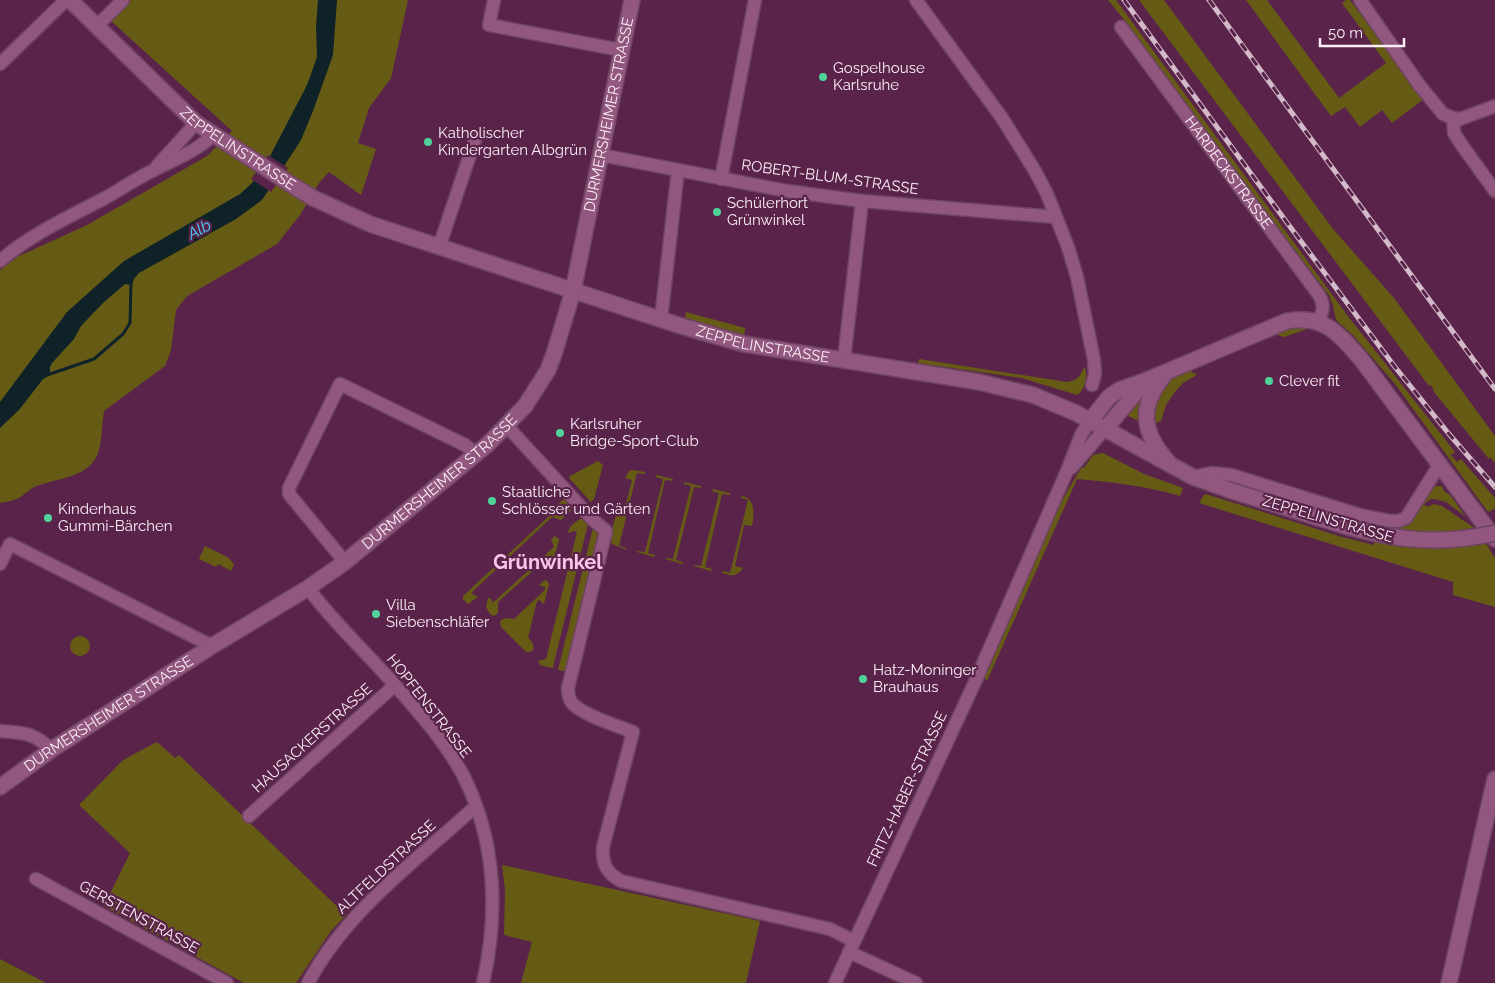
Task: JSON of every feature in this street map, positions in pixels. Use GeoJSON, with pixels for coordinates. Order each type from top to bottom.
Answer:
{"type":"FeatureCollection","features":[{"type":"Feature","properties":{"kind":"street","name":"ZEPPELINSTRASSE"},"geometry":{"type":"LineString","coordinates":[[68,0],[196,123],[289,184],[350,216],[573,291],[744,344],[998,385],[1033,396],[1090,421],[1173,468],[1193,477],[1368,533],[1403,540],[1430,541],[1452,540],[1495,533]]}},
{"type":"Feature","properties":{"kind":"street"},"geometry":{"type":"LineString","coordinates":[[0,64],[68,0]]}},
{"type":"Feature","properties":{"kind":"street"},"geometry":{"type":"LineString","coordinates":[[96,27],[123,0]]}},
{"type":"Feature","properties":{"kind":"street"},"geometry":{"type":"LineString","coordinates":[[494,0],[489,25],[621,50]]}},
{"type":"Feature","properties":{"kind":"street","name":"DURMERSHEIMER STRASSE"},"geometry":{"type":"LineString","coordinates":[[0,786],[212,646],[308,588],[345,562],[476,454],[507,426],[530,400],[548,370],[573,291],[632,0]]}},
{"type":"Feature","properties":{"kind":"street"},"geometry":{"type":"LineString","coordinates":[[721,178],[755,0]]}},
{"type":"Feature","properties":{"kind":"street"},"geometry":{"type":"LineString","coordinates":[[916,0],[1006,124],[1047,194],[1068,247],[1077,277],[1095,374],[1092,385]]}},
{"type":"Feature","properties":{"kind":"street"},"geometry":{"type":"LineString","coordinates":[[1360,0],[1438,110],[1453,118],[1466,118],[1495,106]]}},
{"type":"Feature","properties":{"kind":"street","name":"HARDECKSTRASSE"},"geometry":{"type":"LineString","coordinates":[[1121,27],[1319,295],[1323,308],[1318,322]]}},
{"type":"Feature","properties":{"kind":"street"},"geometry":{"type":"LineString","coordinates":[[1453,118],[1454,133],[1460,144],[1495,191]]}},
{"type":"Feature","properties":{"kind":"street"},"geometry":{"type":"LineString","coordinates":[[152,171],[196,123]]}},
{"type":"Feature","properties":{"kind":"street"},"geometry":{"type":"LineString","coordinates":[[0,261],[30,238],[183,156],[205,143],[213,135]]}},
{"type":"Feature","properties":{"kind":"street"},"geometry":{"type":"LineString","coordinates":[[439,247],[476,137]]}},
{"type":"Feature","properties":{"kind":"street","name":"ROBERT-BLUM-STRASSE"},"geometry":{"type":"LineString","coordinates":[[601,154],[787,191],[862,201],[1056,217]]}},
{"type":"Feature","properties":{"kind":"street"},"geometry":{"type":"LineString","coordinates":[[661,319],[678,170]]}},
{"type":"Feature","properties":{"kind":"street"},"geometry":{"type":"LineString","coordinates":[[844,360],[862,201]]}},
{"type":"Feature","properties":{"kind":"street"},"geometry":{"type":"LineString","coordinates":[[1090,421],[1109,397],[1119,390],[1287,321],[1308,319],[1330,327],[1362,359],[1495,539]]}},
{"type":"Feature","properties":{"kind":"street"},"geometry":{"type":"LineString","coordinates":[[1168,370],[1153,389],[1148,399],[1147,417],[1150,433],[1157,448],[1173,468]]}},
{"type":"Feature","properties":{"kind":"street"},"geometry":{"type":"LineString","coordinates":[[1105,429],[1147,380]]}},
{"type":"Feature","properties":{"kind":"street"},"geometry":{"type":"LineString","coordinates":[[345,562],[289,494],[289,488],[340,384],[465,445],[476,454]]}},
{"type":"Feature","properties":{"kind":"street","name":"FRITZ-HABER-STRASSE"},"geometry":{"type":"LineString","coordinates":[[836,983],[975,682],[1067,471],[1081,434],[1090,421]]}},
{"type":"Feature","properties":{"kind":"street"},"geometry":{"type":"LineString","coordinates":[[507,426],[592,519],[606,531],[568,688],[572,703],[581,710],[633,732],[603,847],[603,861],[607,870],[621,881],[830,929],[852,946],[916,983]]}},
{"type":"Feature","properties":{"kind":"street","name":"FRITZ-HABER-STRASSE"},"geometry":{"type":"LineString","coordinates":[[1067,471],[1105,429]]}},
{"type":"Feature","properties":{"kind":"street","name":"ZEPPELINSTRASSE"},"geometry":{"type":"LineString","coordinates":[[1193,477],[1216,472],[1360,516],[1398,521],[1406,518],[1440,464]]}},
{"type":"Feature","properties":{"kind":"street"},"geometry":{"type":"LineString","coordinates":[[0,564],[10,544],[212,646]]}},
{"type":"Feature","properties":{"kind":"street","name":"HOPFENSTRASSE"},"geometry":{"type":"LineString","coordinates":[[308,588],[314,597],[396,685],[450,753],[463,776],[476,806],[489,855],[494,886],[491,932],[483,983]]}},
{"type":"Feature","properties":{"kind":"street","name":"HAUSACKERSTRASSE"},"geometry":{"type":"LineString","coordinates":[[249,816],[396,685]]}},
{"type":"Feature","properties":{"kind":"street"},"geometry":{"type":"LineString","coordinates":[[0,730],[34,735],[44,741],[52,750]]}},
{"type":"Feature","properties":{"kind":"street"},"geometry":{"type":"LineString","coordinates":[[1449,983],[1495,779]]}},
{"type":"Feature","properties":{"kind":"street","name":"ALTFELDSTRASSE"},"geometry":{"type":"LineString","coordinates":[[308,983],[329,949],[360,912],[476,806]]}},
{"type":"Feature","properties":{"kind":"street","name":"GERSTENSTRASSE"},"geometry":{"type":"LineString","coordinates":[[36,879],[227,983]]}},
{"type":"Feature","properties":{"kind":"shaded area"},"geometry":{"type":"Polygon","coordinates":[[[131,0],[408,0],[391,78],[369,108],[358,143],[376,149],[361,195],[329,172],[319,183],[300,215],[277,244],[187,296],[176,310],[171,350],[165,366],[104,411],[99,450],[89,466],[72,476],[34,487],[17,499],[0,503],[0,270],[17,257],[87,225],[207,156],[232,131],[110,20],[131,0]]]}},
{"type":"Feature","properties":{"kind":"shaded area"},"geometry":{"type":"Polygon","coordinates":[[[1108,0],[1116,0],[1347,315],[1455,452],[1451,455],[1457,462],[1461,459],[1495,498],[1495,509],[1488,512],[1395,384],[1353,335],[1337,321],[1329,295],[1108,0]]]}},
{"type":"Feature","properties":{"kind":"shaded area"},"geometry":{"type":"Polygon","coordinates":[[[1139,0],[1164,0],[1333,229],[1394,298],[1495,436],[1495,463],[1490,457],[1489,459],[1433,391],[1431,385],[1429,386],[1139,0]]]}},
{"type":"Feature","properties":{"kind":"shaded area"},"geometry":{"type":"Polygon","coordinates":[[[1246,0],[1267,0],[1339,98],[1386,63],[1342,3],[1350,0],[1424,99],[1392,123],[1382,110],[1360,127],[1345,107],[1331,116],[1246,0]]]}},
{"type":"Feature","properties":{"kind":"shaded area"},"geometry":{"type":"Polygon","coordinates":[[[686,312],[745,328],[744,336],[685,318],[686,312]]]}},
{"type":"Feature","properties":{"kind":"shaded area"},"geometry":{"type":"Polygon","coordinates":[[[1296,326],[1310,328],[1284,337],[1272,333],[1296,326]]]}},
{"type":"Feature","properties":{"kind":"shaded area"},"geometry":{"type":"Polygon","coordinates":[[[919,359],[1067,382],[1077,378],[1085,367],[1086,378],[1082,390],[1077,395],[1022,378],[918,363],[919,359]]]}},
{"type":"Feature","properties":{"kind":"shaded area"},"geometry":{"type":"Polygon","coordinates":[[[1189,370],[1197,375],[1183,383],[1174,393],[1166,405],[1161,421],[1153,424],[1151,411],[1166,382],[1189,370]]]}},
{"type":"Feature","properties":{"kind":"shaded area"},"geometry":{"type":"Polygon","coordinates":[[[1144,395],[1143,423],[1124,414],[1144,395]]]}},
{"type":"Feature","properties":{"kind":"shaded area"},"geometry":{"type":"Polygon","coordinates":[[[1103,453],[1144,474],[1183,488],[1180,496],[1129,485],[1077,479],[987,681],[984,677],[1028,569],[1053,517],[1082,467],[1084,468],[1093,455],[1103,453]]]}},
{"type":"Feature","properties":{"kind":"shaded area"},"geometry":{"type":"Polygon","coordinates":[[[598,461],[603,465],[594,499],[591,502],[569,478],[598,461]]]}},
{"type":"Feature","properties":{"kind":"shaded area"},"geometry":{"type":"Polygon","coordinates":[[[629,471],[645,472],[645,474],[637,473],[619,546],[626,548],[626,550],[612,544],[610,537],[616,515],[623,516],[632,480],[625,478],[629,471]]]}},
{"type":"Feature","properties":{"kind":"shaded area"},"geometry":{"type":"Polygon","coordinates":[[[656,475],[673,479],[673,481],[665,480],[648,553],[655,555],[654,557],[637,551],[645,552],[663,479],[655,477],[656,475]]]}},
{"type":"Feature","properties":{"kind":"shaded area"},"geometry":{"type":"Polygon","coordinates":[[[684,482],[701,486],[701,488],[694,487],[676,560],[683,562],[683,564],[665,559],[673,559],[691,486],[684,484],[684,482]]]}},
{"type":"Feature","properties":{"kind":"shaded area"},"geometry":{"type":"Polygon","coordinates":[[[1435,486],[1442,486],[1466,517],[1446,502],[1431,499],[1424,504],[1427,507],[1434,504],[1442,506],[1473,527],[1495,558],[1495,607],[1453,595],[1453,582],[1199,503],[1206,494],[1342,537],[1374,545],[1379,524],[1394,527],[1404,526],[1411,522],[1422,499],[1435,486]]]}},
{"type":"Feature","properties":{"kind":"shaded area"},"geometry":{"type":"Polygon","coordinates":[[[713,489],[730,493],[730,495],[722,494],[705,567],[712,569],[711,571],[694,565],[701,566],[719,493],[712,491],[713,489]]]}},
{"type":"Feature","properties":{"kind":"shaded area"},"geometry":{"type":"Polygon","coordinates":[[[743,496],[750,501],[752,505],[752,526],[744,525],[735,566],[743,568],[734,575],[729,575],[722,573],[723,571],[730,573],[748,500],[740,498],[743,496]]]}},
{"type":"Feature","properties":{"kind":"shaded area"},"geometry":{"type":"Polygon","coordinates":[[[565,498],[571,505],[571,510],[561,520],[552,517],[471,593],[478,597],[468,604],[463,599],[463,596],[560,506],[558,504],[565,498]]]}},
{"type":"Feature","properties":{"kind":"shaded area"},"geometry":{"type":"Polygon","coordinates":[[[580,519],[584,519],[588,524],[552,668],[540,665],[538,661],[546,659],[577,532],[568,533],[572,524],[580,519]]]}},
{"type":"Feature","properties":{"kind":"shaded area"},"geometry":{"type":"Polygon","coordinates":[[[593,528],[599,535],[567,669],[563,671],[558,670],[593,528]]]}},
{"type":"Feature","properties":{"kind":"shaded area"},"geometry":{"type":"Polygon","coordinates":[[[555,536],[559,541],[552,563],[547,558],[498,602],[498,613],[494,616],[490,614],[486,607],[488,598],[491,598],[492,602],[495,601],[554,547],[551,539],[555,536]]]}},
{"type":"Feature","properties":{"kind":"shaded area"},"geometry":{"type":"Polygon","coordinates":[[[205,546],[229,558],[234,565],[231,571],[218,564],[216,567],[199,559],[205,546]]]}},
{"type":"Feature","properties":{"kind":"shaded area"},"geometry":{"type":"Polygon","coordinates":[[[545,580],[549,584],[544,604],[539,600],[537,601],[528,638],[534,648],[531,652],[526,652],[501,627],[500,621],[505,618],[514,619],[545,590],[545,587],[539,585],[545,580]]]}},
{"type":"Feature","properties":{"kind":"shaded area"},"geometry":{"type":"Polygon","coordinates":[[[80,636],[87,639],[90,646],[87,653],[80,656],[73,653],[70,646],[73,639],[80,636]]]}},
{"type":"Feature","properties":{"kind":"shaded area"},"geometry":{"type":"Polygon","coordinates":[[[157,742],[175,758],[179,755],[346,915],[331,931],[296,983],[244,983],[104,906],[130,853],[79,805],[123,760],[157,742]]]}},
{"type":"Feature","properties":{"kind":"shaded area"},"geometry":{"type":"Polygon","coordinates":[[[502,865],[760,921],[746,983],[521,983],[532,942],[504,935],[505,890],[502,865]]]}},
{"type":"Feature","properties":{"kind":"shaded area"},"geometry":{"type":"Polygon","coordinates":[[[0,959],[46,983],[0,983],[0,959]]]}},
{"type":"Feature","properties":{"kind":"water","name":"Alb"},"geometry":{"type":"Polygon","coordinates":[[[318,0],[337,0],[333,55],[301,140],[262,200],[236,219],[139,273],[132,285],[125,284],[103,303],[81,326],[74,339],[52,363],[50,375],[43,379],[19,410],[0,428],[0,402],[67,312],[124,261],[240,194],[252,183],[269,158],[307,85],[317,57],[316,27],[318,0]]]}},
{"type":"Feature","properties":{"kind":"pier"},"geometry":{"type":"Polygon","coordinates":[[[268,155],[288,168],[271,192],[251,179],[268,155]]]}},
{"type":"Feature","properties":{"kind":"waterway"},"geometry":{"type":"LineString","coordinates":[[47,375],[94,359],[123,334],[130,323],[131,281]]}},
{"type":"Feature","properties":{"kind":"railway"},"geometry":{"type":"LineString","coordinates":[[1124,0],[1395,367],[1495,487]]}},
{"type":"Feature","properties":{"kind":"railway"},"geometry":{"type":"LineString","coordinates":[[1209,0],[1495,389]]}},
{"type":"Feature","properties":{"kind":"place","name":"Gospelhouse Karlsruhe"},"geometry":{"type":"Point","coordinates":[823,77]}},
{"type":"Feature","properties":{"kind":"place","name":"Katholischer Kindergarten Albgrün"},"geometry":{"type":"Point","coordinates":[428,142]}},
{"type":"Feature","properties":{"kind":"place","name":"Schülerhort Grünwinkel"},"geometry":{"type":"Point","coordinates":[717,212]}},
{"type":"Feature","properties":{"kind":"place","name":"Clever fit"},"geometry":{"type":"Point","coordinates":[1269,381]}},
{"type":"Feature","properties":{"kind":"place","name":"Karlsruher Bridge-Sport-Club"},"geometry":{"type":"Point","coordinates":[560,433]}},
{"type":"Feature","properties":{"kind":"place","name":"Staatliche Schlösser und Gärten"},"geometry":{"type":"Point","coordinates":[492,501]}},
{"type":"Feature","properties":{"kind":"place","name":"Kinderhaus Gummi-Bärchen"},"geometry":{"type":"Point","coordinates":[48,518]}},
{"type":"Feature","properties":{"kind":"place","name":"Villa Siebenschläfer"},"geometry":{"type":"Point","coordinates":[376,614]}},
{"type":"Feature","properties":{"kind":"place","name":"Hatz-Moninger Brauhaus"},"geometry":{"type":"Point","coordinates":[863,679]}},
{"type":"Feature","properties":{"kind":"district","name":"Grünwinkel"},"geometry":{"type":"Point","coordinates":[548,562]}}]}
